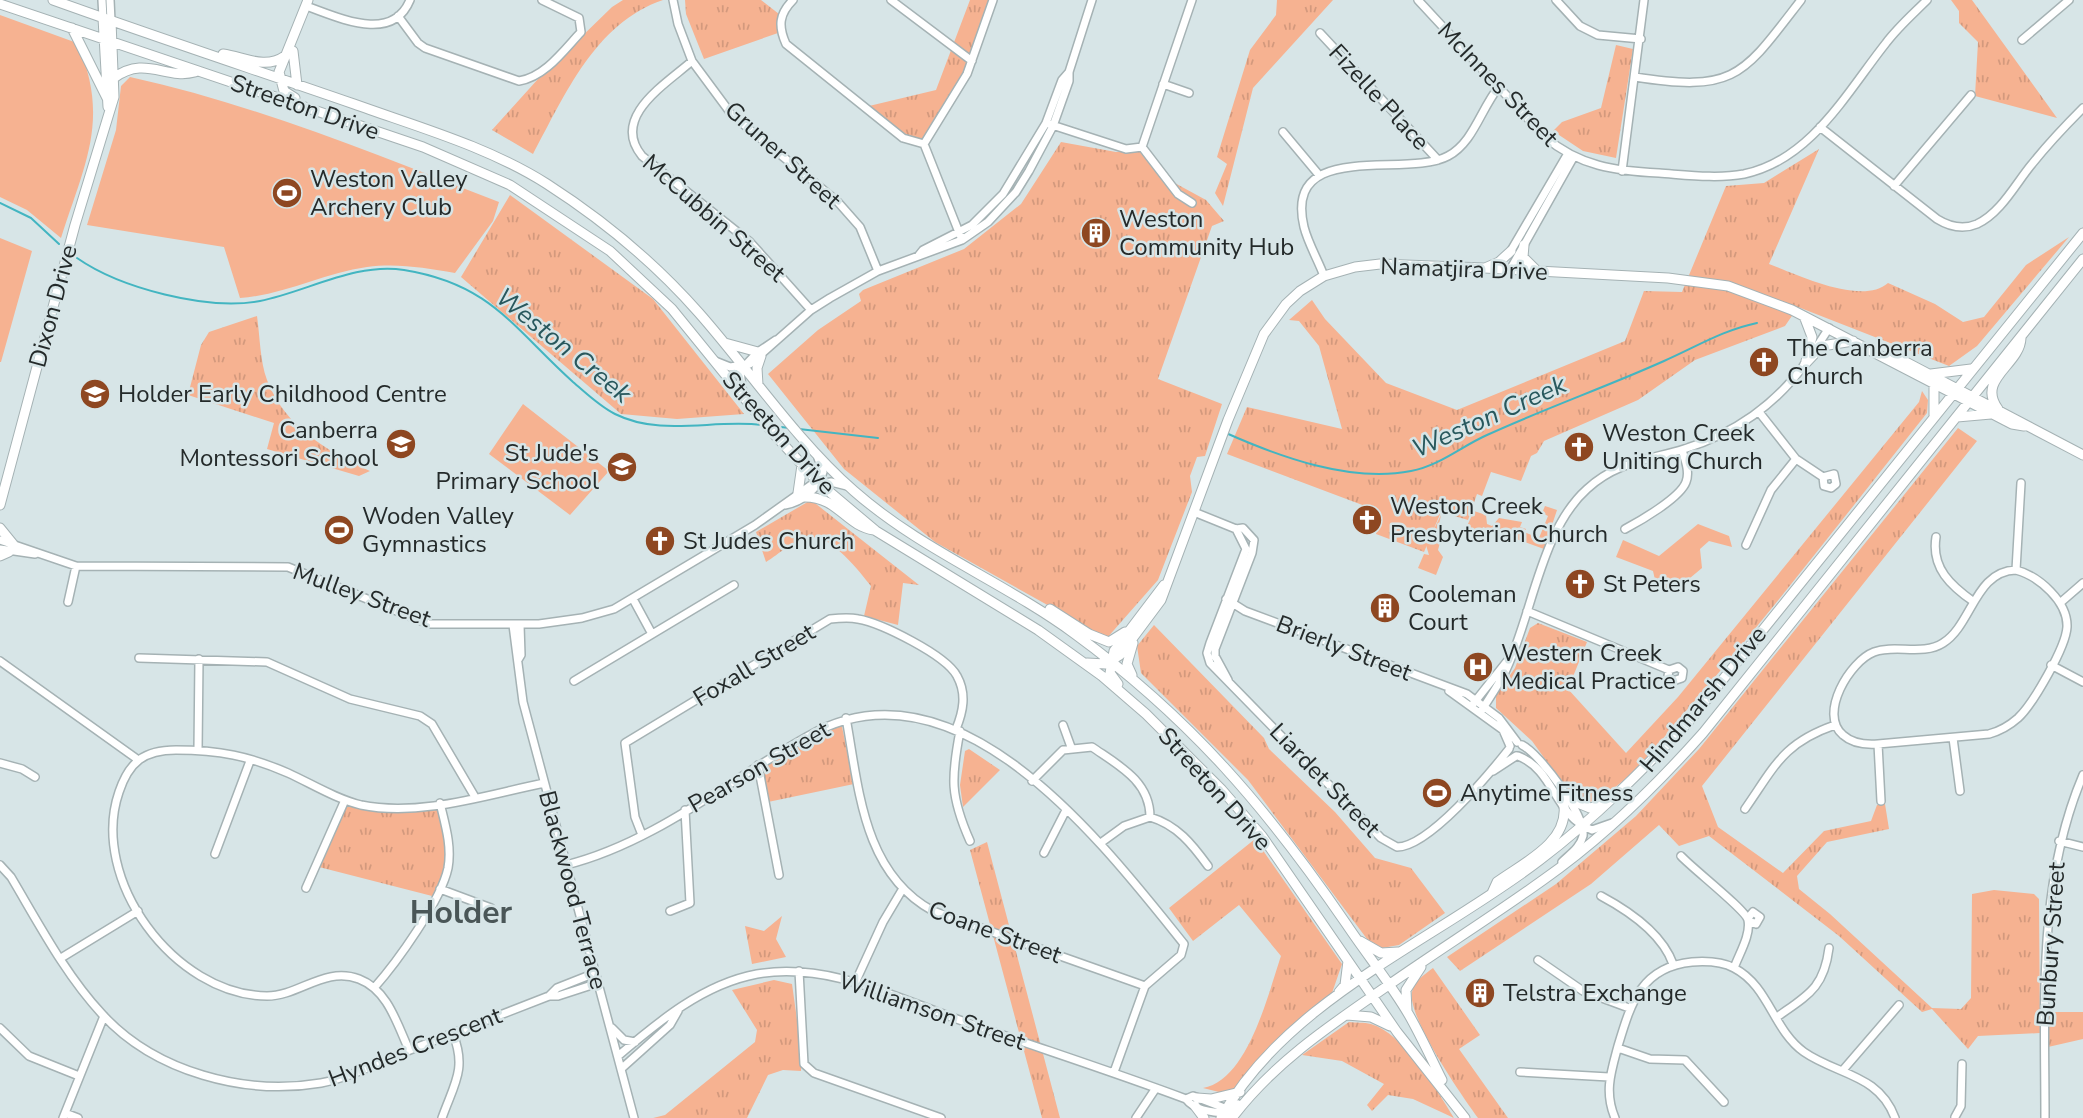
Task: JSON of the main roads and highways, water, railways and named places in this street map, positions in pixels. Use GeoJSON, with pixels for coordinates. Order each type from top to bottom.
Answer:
{"type":"FeatureCollection","features":[{"type":"Feature","properties":{"kind":"main road","name":"Streeton Drive"},"geometry":{"type":"LineString","coordinates":[[53,0],[67,2],[107,19],[428,130],[510,163],[545,183],[613,230],[664,275],[797,433],[851,488],[922,542],[1032,605],[1111,661],[1195,734],[1255,799],[1300,857],[1408,1013],[1449,1094]]}},
{"type":"Feature","properties":{"kind":"main road"},"geometry":{"type":"LineString","coordinates":[[254,89],[268,89],[280,79],[307,3]]}},
{"type":"Feature","properties":{"kind":"main road","name":"Streeton Drive"},"geometry":{"type":"LineString","coordinates":[[0,4],[424,147],[533,198],[610,251],[672,309],[772,432],[819,483],[876,531],[1038,630],[1082,662],[1140,708],[1222,790],[1262,836],[1397,1032],[1449,1094],[1465,1118]]}},
{"type":"Feature","properties":{"kind":"main road","name":"Dixon Drive"},"geometry":{"type":"LineString","coordinates":[[107,19],[109,108]]}},
{"type":"Feature","properties":{"kind":"main road"},"geometry":{"type":"LineString","coordinates":[[72,28],[107,98]]}},
{"type":"Feature","properties":{"kind":"main road","name":"Dixon Drive"},"geometry":{"type":"LineString","coordinates":[[0,505],[75,225],[114,97],[108,41]]}},
{"type":"Feature","properties":{"kind":"main road"},"geometry":{"type":"LineString","coordinates":[[207,54],[227,54],[255,62],[271,62],[289,53]]}},
{"type":"Feature","properties":{"kind":"main road"},"geometry":{"type":"LineString","coordinates":[[289,53],[298,85]]}},
{"type":"Feature","properties":{"kind":"main road"},"geometry":{"type":"LineString","coordinates":[[114,78],[128,69],[141,67],[156,68],[182,76],[197,71]]}},
{"type":"Feature","properties":{"kind":"main road"},"geometry":{"type":"LineString","coordinates":[[280,79],[288,95],[321,106],[335,116]]}},
{"type":"Feature","properties":{"kind":"main road","name":"Hindmarsh Drive"},"geometry":{"type":"LineString","coordinates":[[1226,1117],[1240,1092],[1270,1054],[1334,999],[1491,895],[1582,826],[1691,719],[2083,233]]}},
{"type":"Feature","properties":{"kind":"main road"},"geometry":{"type":"LineString","coordinates":[[1524,245],[1523,257],[1536,271]]}},
{"type":"Feature","properties":{"kind":"main road"},"geometry":{"type":"LineString","coordinates":[[1484,268],[1499,262],[1511,251]]}},
{"type":"Feature","properties":{"kind":"main road","name":"Hindmarsh Drive"},"geometry":{"type":"LineString","coordinates":[[1226,1117],[1309,1041],[1551,874],[1619,820],[1703,733],[2083,259]]}},
{"type":"Feature","properties":{"kind":"main road","name":"Namatjira Drive"},"geometry":{"type":"LineString","coordinates":[[1111,661],[1120,655],[1145,616],[1161,600],[1217,448],[1264,334],[1286,304],[1324,276],[1355,267],[1380,264],[1693,280],[1755,294],[1895,361],[1934,384],[1954,390]]}},
{"type":"Feature","properties":{"kind":"main road"},"geometry":{"type":"LineString","coordinates":[[1804,316],[1812,337],[1805,364],[1822,346],[1855,341]]}},
{"type":"Feature","properties":{"kind":"main road"},"geometry":{"type":"LineString","coordinates":[[1957,416],[1995,411],[1990,393],[1993,381],[2021,347],[2021,336]]}},
{"type":"Feature","properties":{"kind":"main road"},"geometry":{"type":"LineString","coordinates":[[723,343],[759,354],[758,386]]}},
{"type":"Feature","properties":{"kind":"main road","name":"Namatjira Drive"},"geometry":{"type":"LineString","coordinates":[[1895,361],[1904,361],[1995,411],[2012,424],[2024,426],[2083,455]]}},
{"type":"Feature","properties":{"kind":"main road"},"geometry":{"type":"LineString","coordinates":[[1929,374],[1971,369]]}},
{"type":"Feature","properties":{"kind":"main road"},"geometry":{"type":"LineString","coordinates":[[1934,384],[1934,415]]}},
{"type":"Feature","properties":{"kind":"main road"},"geometry":{"type":"LineString","coordinates":[[803,466],[801,495],[826,499],[864,529],[876,531]]}},
{"type":"Feature","properties":{"kind":"main road"},"geometry":{"type":"LineString","coordinates":[[0,528],[6,550]]}},
{"type":"Feature","properties":{"kind":"main road"},"geometry":{"type":"LineString","coordinates":[[1032,605],[1050,609],[1089,635],[1109,642],[1123,635],[1145,616]]}},
{"type":"Feature","properties":{"kind":"main road"},"geometry":{"type":"LineString","coordinates":[[1133,678],[1127,659],[1145,616]]}},
{"type":"Feature","properties":{"kind":"main road"},"geometry":{"type":"LineString","coordinates":[[1082,662],[1098,665],[1111,661],[1110,673],[1114,681],[1133,696],[1140,708]]}},
{"type":"Feature","properties":{"kind":"main road"},"geometry":{"type":"LineString","coordinates":[[1491,895],[1497,882],[1557,837],[1564,823],[1566,803],[1591,808],[1609,802]]}},
{"type":"Feature","properties":{"kind":"main road"},"geometry":{"type":"LineString","coordinates":[[1356,938],[1389,955],[1405,950]]}},
{"type":"Feature","properties":{"kind":"main road"},"geometry":{"type":"LineString","coordinates":[[1408,1013],[1406,990],[1429,957]]}},
{"type":"Feature","properties":{"kind":"main road"},"geometry":{"type":"LineString","coordinates":[[1334,999],[1345,985],[1348,961]]}},
{"type":"Feature","properties":{"kind":"main road"},"geometry":{"type":"LineString","coordinates":[[1345,1015],[1371,1017],[1386,1022],[1397,1032]]}},
{"type":"Feature","properties":{"kind":"main road"},"geometry":{"type":"LineString","coordinates":[[1204,1118],[1196,1102],[1240,1092]]}},
{"type":"Feature","properties":{"kind":"waterway","name":"Weston Creek"},"geometry":{"type":"LineString","coordinates":[[0,203],[31,218],[59,244]]}},
{"type":"Feature","properties":{"kind":"waterway","name":"Weston Creek"},"geometry":{"type":"LineString","coordinates":[[77,258],[116,279],[140,287],[190,300],[215,303],[260,301],[368,270],[404,270],[434,277],[459,286],[499,311],[573,382],[615,414],[650,425],[762,425]]}},
{"type":"Feature","properties":{"kind":"waterway","name":"Weston Creek"},"geometry":{"type":"LineString","coordinates":[[1226,433],[1292,459],[1340,471],[1364,474],[1411,471],[1431,465],[1487,435],[1642,371],[1721,334],[1757,323]]}},
{"type":"Feature","properties":{"kind":"waterway","name":"Weston Creek"},"geometry":{"type":"LineString","coordinates":[[771,426],[790,428]]}},
{"type":"Feature","properties":{"kind":"waterway","name":"Weston Creek"},"geometry":{"type":"LineString","coordinates":[[799,429],[878,438]]}},
{"type":"Feature","properties":{"kind":"place","name":"Weston Valley Archery Club"},"geometry":{"type":"Point","coordinates":[287,193]}},
{"type":"Feature","properties":{"kind":"place","name":"Weston Community Hub"},"geometry":{"type":"Point","coordinates":[1096,233]}},
{"type":"Feature","properties":{"kind":"place","name":"The Canberra Church"},"geometry":{"type":"Point","coordinates":[1764,362]}},
{"type":"Feature","properties":{"kind":"place","name":"Holder Early Childhood Centre"},"geometry":{"type":"Point","coordinates":[95,394]}},
{"type":"Feature","properties":{"kind":"place","name":"Canberra Montessori School"},"geometry":{"type":"Point","coordinates":[401,444]}},
{"type":"Feature","properties":{"kind":"place","name":"Weston Creek Uniting Church"},"geometry":{"type":"Point","coordinates":[1579,447]}},
{"type":"Feature","properties":{"kind":"place","name":"St Jude's Primary School"},"geometry":{"type":"Point","coordinates":[622,467]}},
{"type":"Feature","properties":{"kind":"place","name":"Weston Creek Presbyterian Church"},"geometry":{"type":"Point","coordinates":[1367,520]}},
{"type":"Feature","properties":{"kind":"place","name":"Woden Valley Gymnastics"},"geometry":{"type":"Point","coordinates":[339,530]}},
{"type":"Feature","properties":{"kind":"place","name":"St Judes Church"},"geometry":{"type":"Point","coordinates":[660,541]}},
{"type":"Feature","properties":{"kind":"place","name":"St Peters"},"geometry":{"type":"Point","coordinates":[1580,584]}},
{"type":"Feature","properties":{"kind":"place","name":"Cooleman Court"},"geometry":{"type":"Point","coordinates":[1385,608]}},
{"type":"Feature","properties":{"kind":"place","name":"Western Creek Medical Practice"},"geometry":{"type":"Point","coordinates":[1478,667]}},
{"type":"Feature","properties":{"kind":"place","name":"Anytime Fitness"},"geometry":{"type":"Point","coordinates":[1437,793]}},
{"type":"Feature","properties":{"kind":"place","name":"Telstra Exchange"},"geometry":{"type":"Point","coordinates":[1480,993]}},
{"type":"Feature","properties":{"kind":"district","name":"Holder"},"geometry":{"type":"Point","coordinates":[461,912]}}]}
